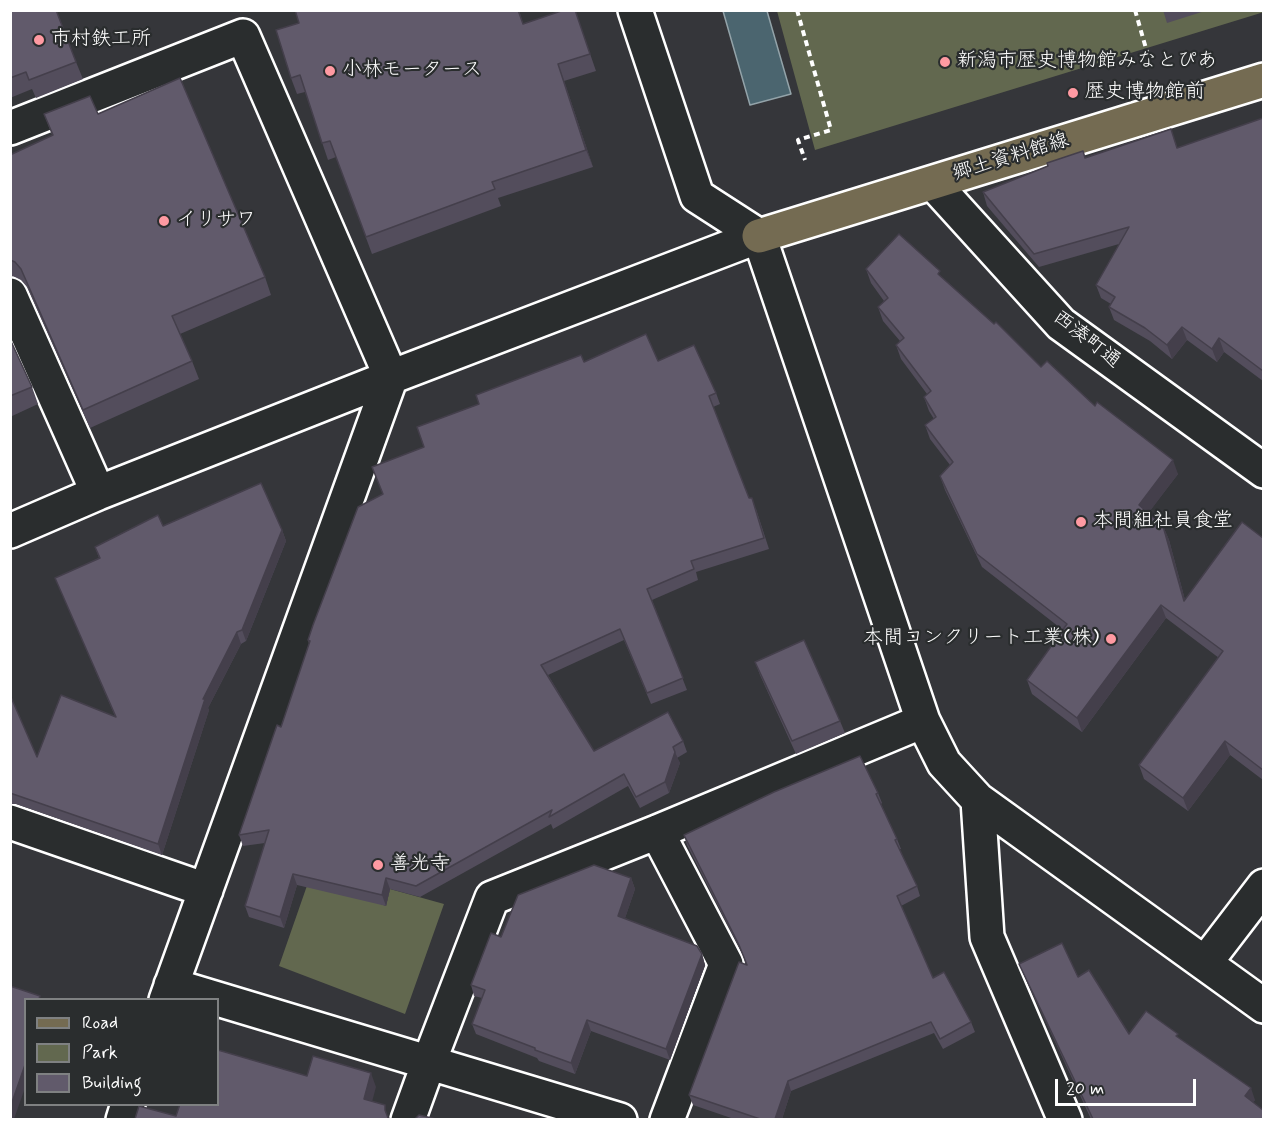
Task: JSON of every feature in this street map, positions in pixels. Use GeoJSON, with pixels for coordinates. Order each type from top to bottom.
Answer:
{"type":"FeatureCollection","features":[{"type":"Feature","properties":{"kind":"main road","name":"郷土資料館線"},"geometry":{"type":"LineString","coordinates":[[759,236],[1263,80]]}},
{"type":"Feature","properties":{"kind":"street"},"geometry":{"type":"LineString","coordinates":[[635,10],[697,196],[759,236],[923,721],[944,763],[978,800],[1263,1006]]}},
{"type":"Feature","properties":{"kind":"street"},"geometry":{"type":"LineString","coordinates":[[10,128],[243,36],[391,377],[169,992],[191,998]]}},
{"type":"Feature","properties":{"kind":"street","name":"西湊町通"},"geometry":{"type":"LineString","coordinates":[[933,183],[1061,324],[1263,471]]}},
{"type":"Feature","properties":{"kind":"street"},"geometry":{"type":"LineString","coordinates":[[10,531],[98,493],[391,377],[759,236]]}},
{"type":"Feature","properties":{"kind":"street"},"geometry":{"type":"LineString","coordinates":[[10,295],[98,493]]}},
{"type":"Feature","properties":{"kind":"street"},"geometry":{"type":"LineString","coordinates":[[408,1119],[492,898],[923,721]]}},
{"type":"Feature","properties":{"kind":"street"},"geometry":{"type":"LineString","coordinates":[[978,800],[987,937],[1065,1119]]}},
{"type":"Feature","properties":{"kind":"street"},"geometry":{"type":"LineString","coordinates":[[10,822],[206,890]]}},
{"type":"Feature","properties":{"kind":"street"},"geometry":{"type":"LineString","coordinates":[[657,832],[726,964],[667,1119]]}},
{"type":"Feature","properties":{"kind":"street"},"geometry":{"type":"LineString","coordinates":[[1205,963],[1263,886]]}},
{"type":"Feature","properties":{"kind":"street"},"geometry":{"type":"LineString","coordinates":[[219,1005],[429,1062],[620,1119]]}},
{"type":"Feature","properties":{"kind":"path"},"geometry":{"type":"LineString","coordinates":[[797,10],[831,130],[798,140],[805,160]]}},
{"type":"Feature","properties":{"kind":"path"},"geometry":{"type":"LineString","coordinates":[[1135,10],[1148,52]]}},
{"type":"Feature","properties":{"kind":"green space","name":"新潟市歴史博物館みなとぴあ"},"geometry":{"type":"Polygon","coordinates":[[[1263,10],[1264,12],[815,150],[777,11],[1263,10]]]}},
{"type":"Feature","properties":{"kind":"green space"},"geometry":{"type":"Polygon","coordinates":[[[310,877],[386,906],[390,889],[444,904],[405,1014],[279,966],[310,877]]]}},
{"type":"Feature","properties":{"kind":"water"},"geometry":{"type":"Polygon","coordinates":[[[723,11],[767,11],[791,94],[750,105],[723,11]]]}},
{"type":"Feature","properties":{"kind":"building","name":"市村鉄工所"},"geometry":{"type":"Polygon","coordinates":[[[10,10],[56,10],[76,62],[29,80],[26,72],[10,78],[10,10]]]}},
{"type":"Feature","properties":{"kind":"building"},"geometry":{"type":"Polygon","coordinates":[[[295,10],[518,10],[523,24],[564,10],[575,10],[590,54],[558,64],[586,150],[492,182],[495,189],[366,237],[330,141],[322,143],[300,75],[291,78],[276,30],[299,23],[295,10]]]}},
{"type":"Feature","properties":{"kind":"building","name":"イリサワ"},"geometry":{"type":"Polygon","coordinates":[[[180,78],[265,277],[172,316],[192,361],[83,410],[21,269],[10,260],[10,155],[53,135],[44,114],[90,96],[98,114],[180,78]]]}},
{"type":"Feature","properties":{"kind":"building"},"geometry":{"type":"Polygon","coordinates":[[[1263,118],[1263,371],[1219,338],[1212,349],[1182,327],[1167,345],[1145,328],[1109,307],[1115,297],[1096,285],[1129,227],[1034,254],[983,192],[1048,166],[1047,163],[1083,151],[1085,158],[1171,129],[1177,148],[1263,118]]]}},
{"type":"Feature","properties":{"kind":"building"},"geometry":{"type":"Polygon","coordinates":[[[899,234],[940,271],[938,274],[994,324],[996,322],[1041,367],[1047,361],[1095,406],[1097,402],[1173,460],[1139,505],[1163,526],[1184,601],[1242,522],[1263,538],[1263,770],[1225,741],[1183,798],[1139,765],[1223,651],[1161,605],[1077,718],[1027,680],[1067,624],[977,554],[940,476],[953,462],[925,425],[936,417],[924,397],[931,391],[896,345],[904,338],[878,307],[888,298],[866,269],[899,234]]]}},
{"type":"Feature","properties":{"kind":"building"},"geometry":{"type":"Polygon","coordinates":[[[646,334],[658,361],[694,345],[716,393],[709,396],[749,498],[752,498],[764,538],[691,561],[694,569],[647,589],[683,678],[647,693],[620,629],[541,665],[594,751],[668,712],[683,741],[673,747],[675,752],[665,782],[636,797],[624,774],[549,817],[552,810],[416,886],[386,878],[382,895],[293,874],[280,917],[245,906],[269,830],[239,835],[277,725],[281,727],[310,641],[308,640],[313,625],[358,507],[383,494],[372,467],[424,447],[417,427],[479,404],[476,395],[581,355],[584,362],[646,334]]]}},
{"type":"Feature","properties":{"kind":"building"},"geometry":{"type":"Polygon","coordinates":[[[10,339],[32,387],[10,396],[10,339]]]}},
{"type":"Feature","properties":{"kind":"building"},"geometry":{"type":"Polygon","coordinates":[[[261,483],[282,530],[242,630],[237,632],[203,699],[205,699],[158,844],[10,793],[10,695],[37,757],[61,695],[116,717],[55,578],[100,558],[95,547],[158,515],[163,526],[261,483]]]}},
{"type":"Feature","properties":{"kind":"building"},"geometry":{"type":"Polygon","coordinates":[[[804,640],[840,721],[792,741],[755,662],[804,640]]]}},
{"type":"Feature","properties":{"kind":"building"},"geometry":{"type":"Polygon","coordinates":[[[860,756],[917,886],[897,896],[933,978],[944,972],[971,1022],[940,1039],[931,1022],[788,1081],[775,1119],[760,1119],[689,1095],[739,962],[747,965],[684,835],[774,792],[860,756]]]}},
{"type":"Feature","properties":{"kind":"building"},"geometry":{"type":"Polygon","coordinates":[[[594,865],[631,878],[618,916],[697,946],[702,954],[666,1049],[587,1020],[571,1063],[472,1024],[485,990],[471,985],[491,933],[501,937],[518,895],[594,865]]]}},
{"type":"Feature","properties":{"kind":"building"},"geometry":{"type":"Polygon","coordinates":[[[1062,943],[1078,977],[1089,970],[1129,1034],[1146,1011],[1178,1034],[1176,1036],[1251,1088],[1245,1096],[1263,1110],[1263,1119],[1093,1119],[1019,964],[1062,943]]]}},
{"type":"Feature","properties":{"kind":"building"},"geometry":{"type":"Polygon","coordinates":[[[10,986],[40,996],[39,998],[24,998],[24,1068],[10,1108],[10,986]]]}},
{"type":"Feature","properties":{"kind":"building"},"geometry":{"type":"Polygon","coordinates":[[[219,1050],[307,1076],[313,1056],[371,1073],[364,1099],[385,1105],[388,1118],[391,1119],[135,1119],[139,1106],[176,1116],[179,1106],[219,1106],[219,1050]]]}},
{"type":"Feature","properties":{"kind":"building"},"geometry":{"type":"Polygon","coordinates":[[[419,1115],[436,1119],[415,1119],[419,1115]]]}},
{"type":"Feature","properties":{"kind":"place","name":"市村鉄工所"},"geometry":{"type":"Point","coordinates":[39,40]}},
{"type":"Feature","properties":{"kind":"place","name":"新潟市歴史博物館みなとぴあ"},"geometry":{"type":"Point","coordinates":[945,62]}},
{"type":"Feature","properties":{"kind":"place","name":"小林モータース"},"geometry":{"type":"Point","coordinates":[330,71]}},
{"type":"Feature","properties":{"kind":"place","name":"歴史博物館前"},"geometry":{"type":"Point","coordinates":[1073,93]}},
{"type":"Feature","properties":{"kind":"place","name":"イリサワ"},"geometry":{"type":"Point","coordinates":[164,221]}},
{"type":"Feature","properties":{"kind":"place","name":"本間組社員食堂"},"geometry":{"type":"Point","coordinates":[1081,522]}},
{"type":"Feature","properties":{"kind":"place","name":"本間コンクリート工業(株)"},"geometry":{"type":"Point","coordinates":[1111,639]}},
{"type":"Feature","properties":{"kind":"place","name":"善光寺"},"geometry":{"type":"Point","coordinates":[378,865]}}]}
